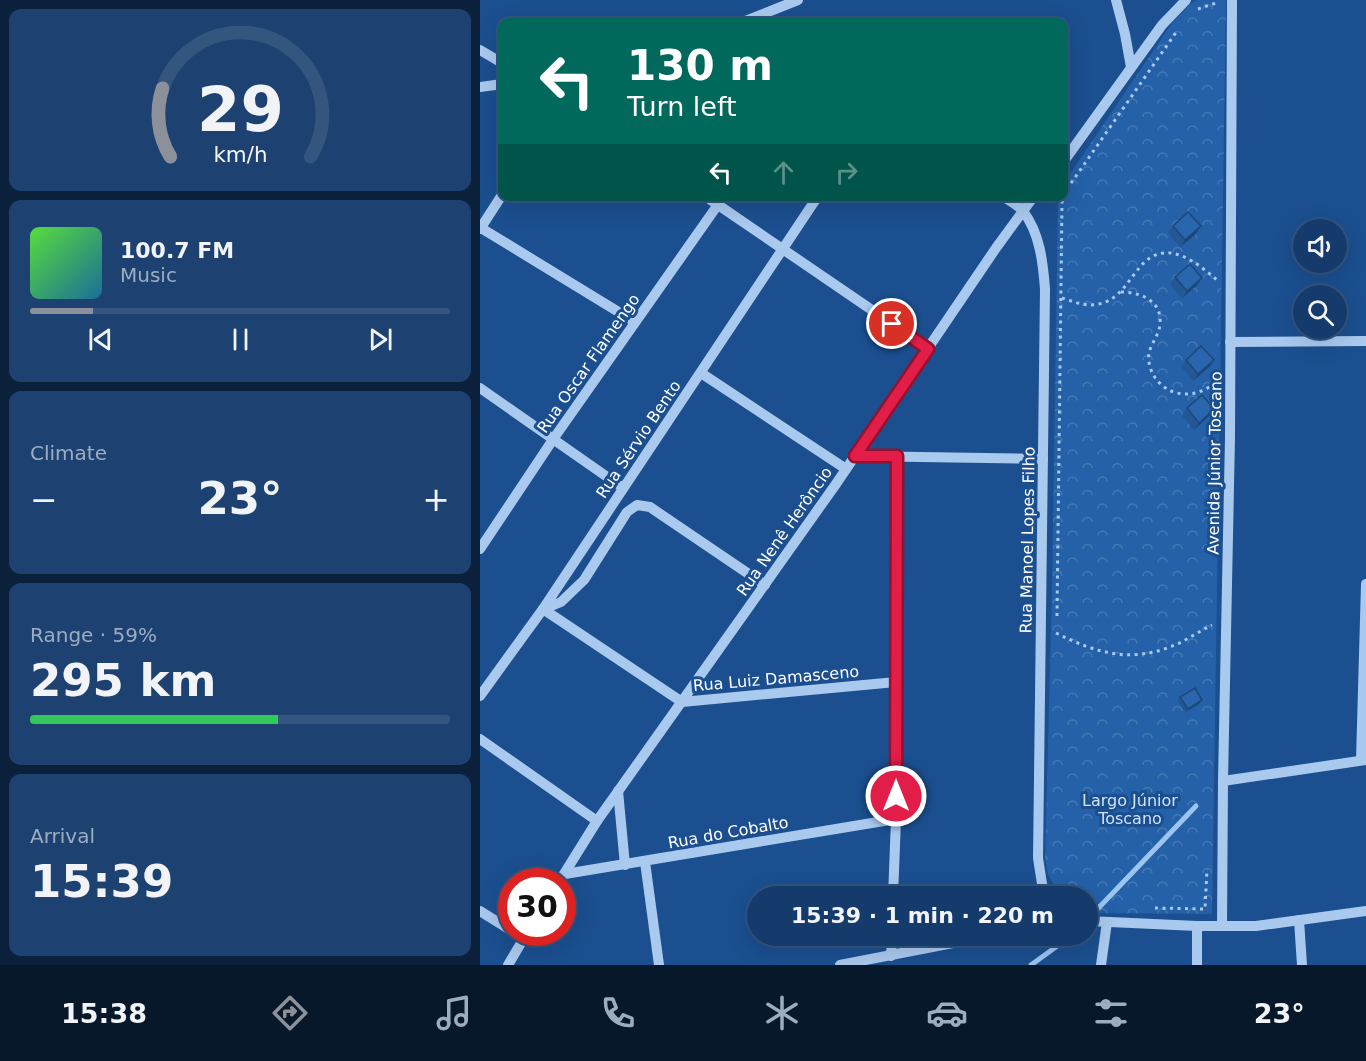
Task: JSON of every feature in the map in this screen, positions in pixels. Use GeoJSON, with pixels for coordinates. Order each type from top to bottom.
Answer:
{"type":"FeatureCollection","features":[{"type":"Feature","properties":{"kind":"street"},"geometry":{"type":"LineString","coordinates":[[753,18],[798,0]]}},
{"type":"Feature","properties":{"kind":"street"},"geometry":{"type":"LineString","coordinates":[[1116,0],[1131,67]]}},
{"type":"Feature","properties":{"kind":"street"},"geometry":{"type":"LineString","coordinates":[[1068,155],[1162,25],[1186,0]]}},
{"type":"Feature","properties":{"kind":"street","name":"Avenida Júnior Toscano"},"geometry":{"type":"LineString","coordinates":[[1222,926],[1222,781],[1230,437],[1232,0]]}},
{"type":"Feature","properties":{"kind":"street"},"geometry":{"type":"LineString","coordinates":[[480,50],[498,61]]}},
{"type":"Feature","properties":{"kind":"street"},"geometry":{"type":"LineString","coordinates":[[480,87],[498,85]]}},
{"type":"Feature","properties":{"kind":"street"},"geometry":{"type":"LineString","coordinates":[[498,201],[481,229],[635,322]]}},
{"type":"Feature","properties":{"kind":"street"},"geometry":{"type":"LineString","coordinates":[[721,201],[783,249],[928,349]]}},
{"type":"Feature","properties":{"kind":"street","name":"Rua Oscar Flamengo"},"geometry":{"type":"LineString","coordinates":[[480,549],[554,438],[721,201]]}},
{"type":"Feature","properties":{"kind":"street","name":"Rua Sérvio Bento"},"geometry":{"type":"LineString","coordinates":[[480,696],[543,609],[815,201]]}},
{"type":"Feature","properties":{"kind":"street","name":"Rua Manoel Lopes Filho"},"geometry":{"type":"LineString","coordinates":[[1010,201],[1022,210],[1036,236],[1043,261],[1045,289],[1038,858],[1043,886]]}},
{"type":"Feature","properties":{"kind":"street","name":"Rua Nenê Herôncio"},"geometry":{"type":"LineString","coordinates":[[568,868],[597,821],[846,469],[1030,201]]}},
{"type":"Feature","properties":{"kind":"street"},"geometry":{"type":"LineString","coordinates":[[1230,342],[1366,341]]}},
{"type":"Feature","properties":{"kind":"street"},"geometry":{"type":"LineString","coordinates":[[701,373],[846,469]]}},
{"type":"Feature","properties":{"kind":"street"},"geometry":{"type":"LineString","coordinates":[[480,388],[623,488]]}},
{"type":"Feature","properties":{"kind":"street"},"geometry":{"type":"LineString","coordinates":[[855,456],[1043,459]]}},
{"type":"Feature","properties":{"kind":"street"},"geometry":{"type":"LineString","coordinates":[[893,886],[896,819],[897,456]]}},
{"type":"Feature","properties":{"kind":"street"},"geometry":{"type":"LineString","coordinates":[[543,609],[561,602],[584,580],[627,512],[637,505],[650,507],[765,585]]}},
{"type":"Feature","properties":{"kind":"street"},"geometry":{"type":"LineString","coordinates":[[1222,781],[1364,760],[1366,584]]}},
{"type":"Feature","properties":{"kind":"street","name":"Rua Luiz Damasceno"},"geometry":{"type":"LineString","coordinates":[[543,609],[682,702],[897,682]]}},
{"type":"Feature","properties":{"kind":"street"},"geometry":{"type":"LineString","coordinates":[[480,740],[597,821]]}},
{"type":"Feature","properties":{"kind":"street"},"geometry":{"type":"LineString","coordinates":[[618,791],[625,865]]}},
{"type":"Feature","properties":{"kind":"street","name":"Rua do Cobalto"},"geometry":{"type":"LineString","coordinates":[[576,875],[896,819]]}},
{"type":"Feature","properties":{"kind":"street"},"geometry":{"type":"LineString","coordinates":[[645,862],[659,965]]}},
{"type":"Feature","properties":{"kind":"street"},"geometry":{"type":"LineString","coordinates":[[480,911],[498,922]]}},
{"type":"Feature","properties":{"kind":"street"},"geometry":{"type":"LineString","coordinates":[[1098,922],[1256,926],[1366,911]]}},
{"type":"Feature","properties":{"kind":"street"},"geometry":{"type":"LineString","coordinates":[[1299,921],[1302,965]]}},
{"type":"Feature","properties":{"kind":"street"},"geometry":{"type":"LineString","coordinates":[[1101,965],[1107,922]]}},
{"type":"Feature","properties":{"kind":"street"},"geometry":{"type":"LineString","coordinates":[[1197,926],[1197,965]]}},
{"type":"Feature","properties":{"kind":"street"},"geometry":{"type":"LineString","coordinates":[[508,965],[515,946]]}},
{"type":"Feature","properties":{"kind":"street"},"geometry":{"type":"LineString","coordinates":[[891,956],[892,946]]}},
{"type":"Feature","properties":{"kind":"street"},"geometry":{"type":"LineString","coordinates":[[840,965],[940,946]]}},
{"type":"Feature","properties":{"kind":"path"},"geometry":{"type":"LineString","coordinates":[[1197,10],[1219,1],[1219,12]]}},
{"type":"Feature","properties":{"kind":"path"},"geometry":{"type":"LineString","coordinates":[[1068,188],[1182,24]]}},
{"type":"Feature","properties":{"kind":"path"},"geometry":{"type":"LineString","coordinates":[[1057,609],[1062,201]]}},
{"type":"Feature","properties":{"kind":"path"},"geometry":{"type":"LineString","coordinates":[[1062,298],[1077,303],[1099,304],[1121,291],[1141,265],[1155,256],[1171,253],[1184,256],[1199,264],[1217,280]]}},
{"type":"Feature","properties":{"kind":"path"},"geometry":{"type":"LineString","coordinates":[[1216,291],[1217,268]]}},
{"type":"Feature","properties":{"kind":"path"},"geometry":{"type":"LineString","coordinates":[[1121,291],[1137,292],[1148,298],[1156,307],[1160,323],[1156,339],[1149,352],[1149,360],[1152,373],[1158,382],[1170,391],[1185,394],[1198,392],[1215,384],[1215,396]]}},
{"type":"Feature","properties":{"kind":"path"},"geometry":{"type":"LineString","coordinates":[[1056,633],[1098,652],[1124,655],[1170,647],[1214,624],[1214,634]]}},
{"type":"Feature","properties":{"kind":"path"},"geometry":{"type":"LineString","coordinates":[[1149,908],[1205,909],[1207,862]]}},
{"type":"Feature","properties":{"kind":"green space","name":"Largo Júnior Toscano"},"geometry":{"type":"Polygon","coordinates":[[[1197,0],[1226,0],[1212,914],[1098,913],[1098,886],[1055,886],[1048,874],[1045,859],[1058,201],[1068,201],[1068,178],[1072,171],[1172,23],[1197,0]]]}},
{"type":"Feature","properties":{"kind":"building"},"geometry":{"type":"Polygon","coordinates":[[[1188,212],[1201,226],[1185,240],[1173,226],[1188,212]]]}},
{"type":"Feature","properties":{"kind":"building"},"geometry":{"type":"Polygon","coordinates":[[[1190,264],[1202,278],[1187,291],[1175,277],[1190,264]]]}},
{"type":"Feature","properties":{"kind":"building"},"geometry":{"type":"Polygon","coordinates":[[[1201,346],[1214,360],[1198,374],[1186,360],[1201,346]]]}},
{"type":"Feature","properties":{"kind":"building"},"geometry":{"type":"Polygon","coordinates":[[[1202,395],[1214,409],[1199,423],[1187,408],[1202,395]]]}},
{"type":"Feature","properties":{"kind":"building"},"geometry":{"type":"Polygon","coordinates":[[[1195,688],[1202,700],[1188,709],[1180,697],[1195,688]]]}},
{"type":"Feature","properties":{"kind":"waterway"},"geometry":{"type":"LineString","coordinates":[[1098,909],[1196,806]]}},
{"type":"Feature","properties":{"kind":"waterway"},"geometry":{"type":"LineString","coordinates":[[1031,965],[1057,946]]}},
{"type":"Feature","properties":{"kind":"route"},"geometry":{"type":"LineString","coordinates":[[892,324],[928,349],[855,456],[897,456],[896,796]]}}]}
